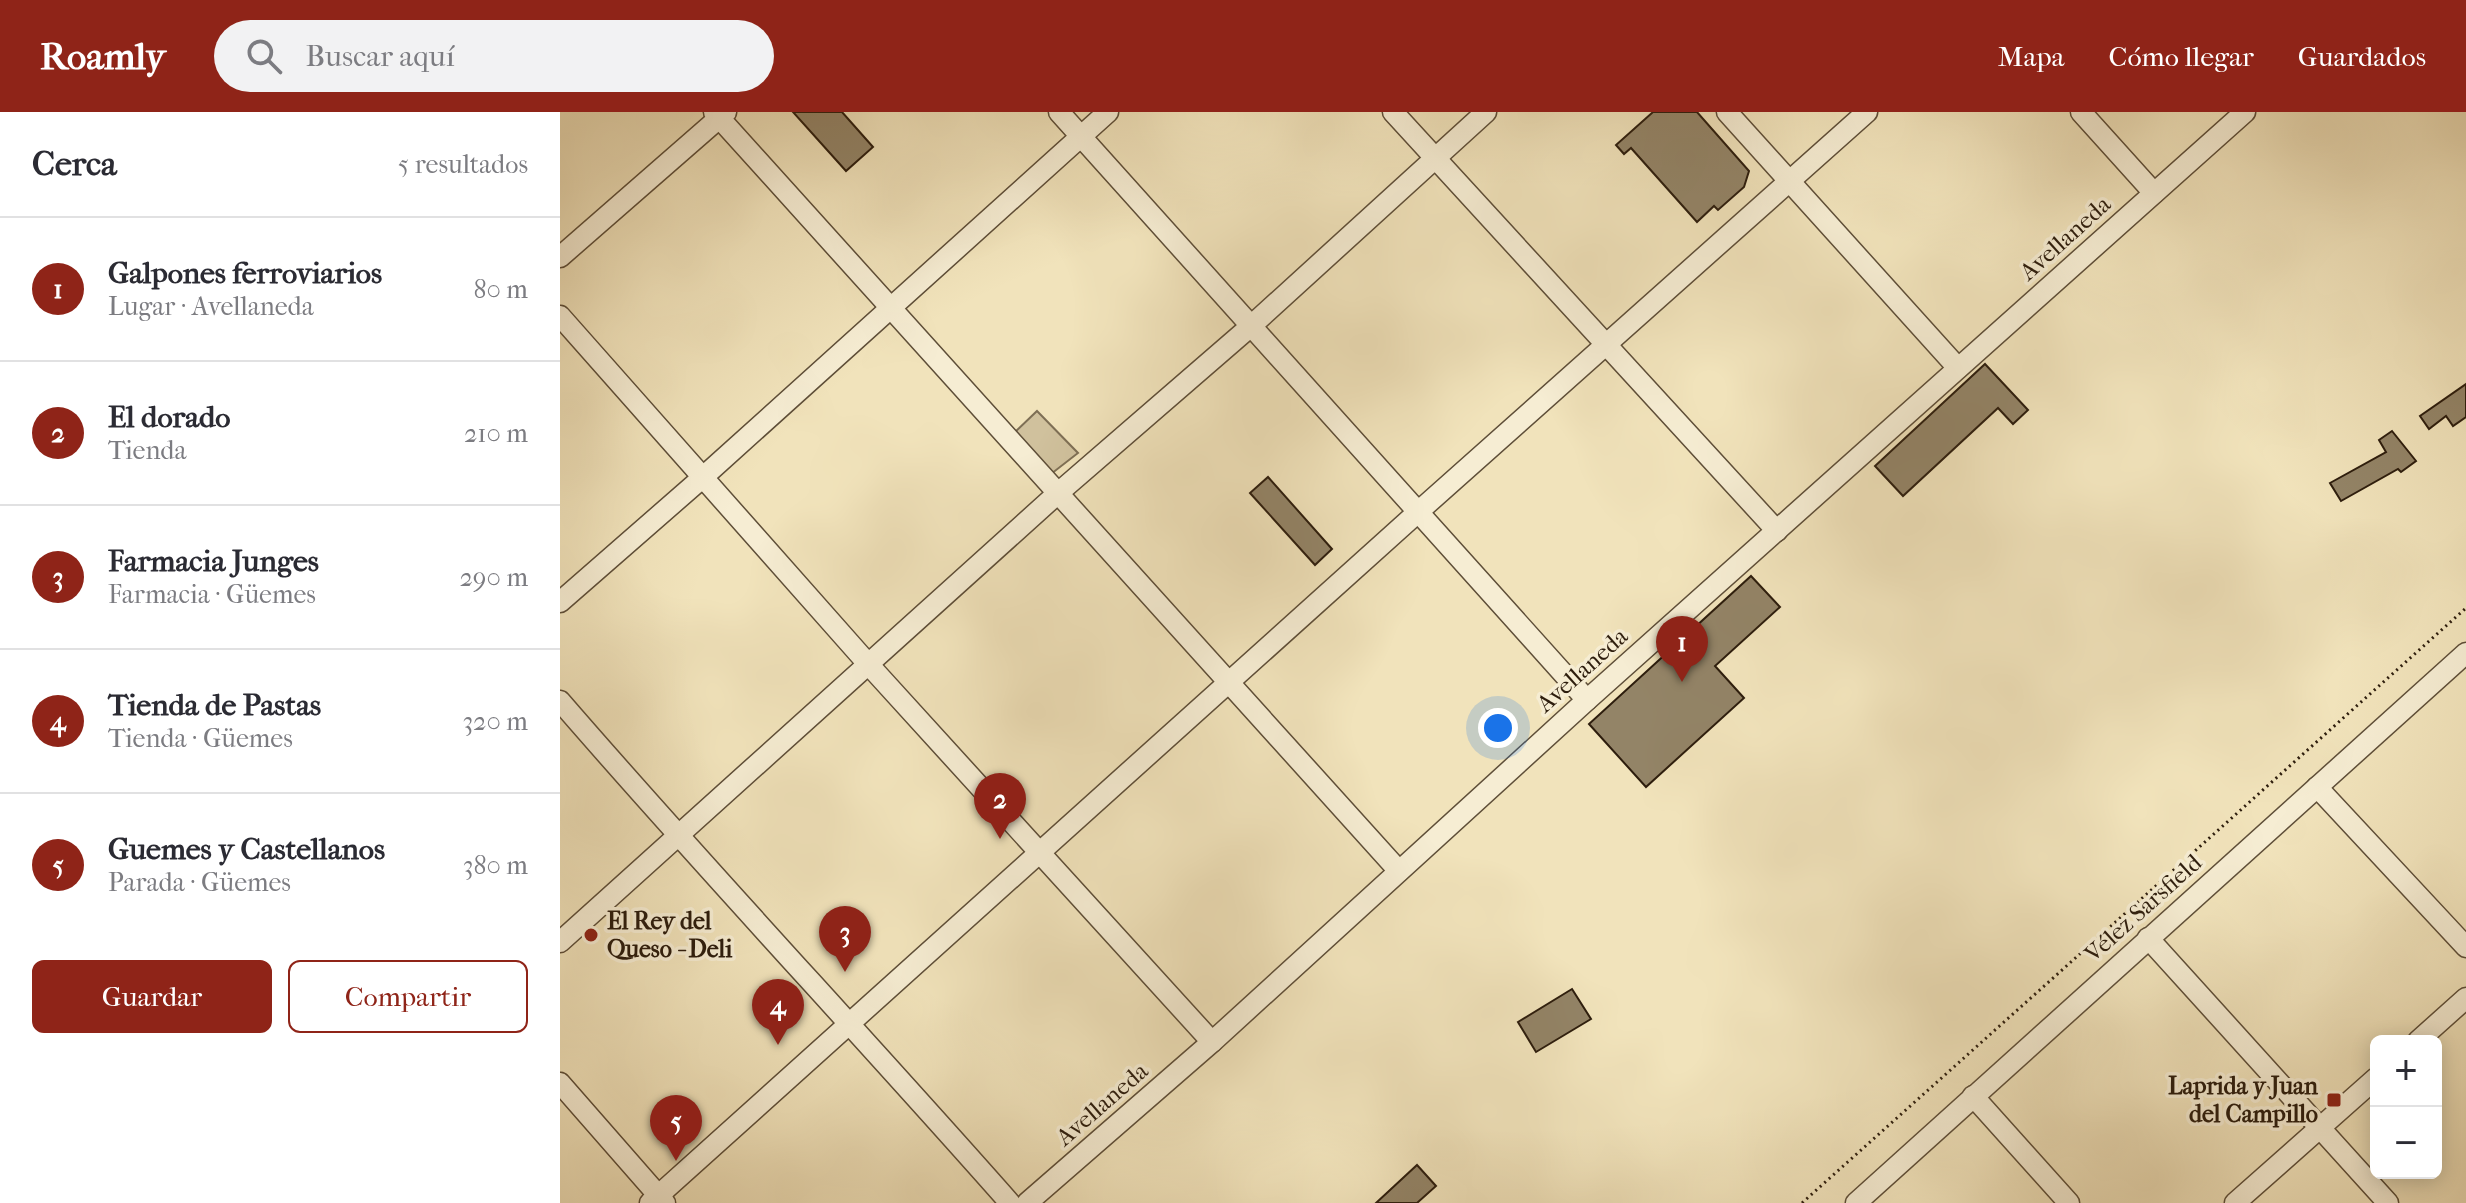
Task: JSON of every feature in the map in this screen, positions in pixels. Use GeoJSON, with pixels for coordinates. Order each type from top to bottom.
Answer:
{"type":"FeatureCollection","features":[{"type":"Feature","properties":{"kind":"street"},"geometry":{"type":"LineString","coordinates":[[1059,112],[1587,700]]}},
{"type":"Feature","properties":{"kind":"street"},"geometry":{"type":"LineString","coordinates":[[560,602],[1108,112]]}},
{"type":"Feature","properties":{"kind":"street"},"geometry":{"type":"LineString","coordinates":[[1393,112],[1777,531]]}},
{"type":"Feature","properties":{"kind":"street"},"geometry":{"type":"LineString","coordinates":[[560,942],[1057,494],[1251,326],[1486,112]]}},
{"type":"Feature","properties":{"kind":"street"},"geometry":{"type":"LineString","coordinates":[[1727,112],[1958,368]]}},
{"type":"Feature","properties":{"kind":"street"},"geometry":{"type":"LineString","coordinates":[[560,1083],[658,1201],[1039,852],[1867,112]]}},
{"type":"Feature","properties":{"kind":"street"},"geometry":{"type":"LineString","coordinates":[[2081,112],[2154,193]]}},
{"type":"Feature","properties":{"kind":"street","name":"Avellaneda"},"geometry":{"type":"LineString","coordinates":[[1027,1203],[1212,1042],[1587,700],[2245,112]]}},
{"type":"Feature","properties":{"kind":"street"},"geometry":{"type":"LineString","coordinates":[[560,257],[720,114],[1057,494],[1399,871]]}},
{"type":"Feature","properties":{"kind":"street"},"geometry":{"type":"LineString","coordinates":[[560,316],[869,665],[1212,1042]]}},
{"type":"Feature","properties":{"kind":"street","name":"Vélez Sarsfield"},"geometry":{"type":"LineString","coordinates":[[1856,1203],[2466,653]]}},
{"type":"Feature","properties":{"kind":"street"},"geometry":{"type":"LineString","coordinates":[[560,701],[677,836],[851,1023],[1010,1203]]}},
{"type":"Feature","properties":{"kind":"street"},"geometry":{"type":"LineString","coordinates":[[2317,787],[2466,947]]}},
{"type":"Feature","properties":{"kind":"street"},"geometry":{"type":"LineString","coordinates":[[2148,938],[2388,1203]]}},
{"type":"Feature","properties":{"kind":"street"},"geometry":{"type":"LineString","coordinates":[[2425,1035],[2466,998]]}},
{"type":"Feature","properties":{"kind":"street"},"geometry":{"type":"LineString","coordinates":[[2235,1203],[2370,1083]]}},
{"type":"Feature","properties":{"kind":"street"},"geometry":{"type":"LineString","coordinates":[[1973,1096],[2069,1203]]}},
{"type":"Feature","properties":{"kind":"path"},"geometry":{"type":"LineString","coordinates":[[1802,1203],[2466,608]]}},
{"type":"Feature","properties":{"kind":"shaded area"},"geometry":{"type":"Polygon","coordinates":[[[1037,411],[1078,453],[1051,474],[1014,433],[1037,411]]]}},
{"type":"Feature","properties":{"kind":"building"},"geometry":{"type":"Polygon","coordinates":[[[793,112],[842,112],[873,147],[846,171],[793,112]]]}},
{"type":"Feature","properties":{"kind":"building"},"geometry":{"type":"Polygon","coordinates":[[[1653,112],[1697,112],[1749,171],[1744,187],[1718,210],[1714,206],[1697,222],[1631,148],[1624,154],[1616,145],[1653,112]]]}},
{"type":"Feature","properties":{"kind":"building"},"geometry":{"type":"Polygon","coordinates":[[[1985,364],[2028,410],[2013,424],[1998,408],[1903,496],[1875,466],[1985,364]]]}},
{"type":"Feature","properties":{"kind":"building"},"geometry":{"type":"Polygon","coordinates":[[[2466,384],[2466,417],[2453,426],[2446,416],[2429,429],[2420,416],[2466,384]]]}},
{"type":"Feature","properties":{"kind":"building"},"geometry":{"type":"Polygon","coordinates":[[[2392,431],[2416,461],[2401,472],[2398,469],[2341,501],[2330,483],[2386,452],[2379,440],[2392,431]]]}},
{"type":"Feature","properties":{"kind":"building"},"geometry":{"type":"Polygon","coordinates":[[[1268,477],[1332,549],[1315,565],[1250,493],[1268,477]]]}},
{"type":"Feature","properties":{"kind":"building"},"geometry":{"type":"Polygon","coordinates":[[[1751,576],[1780,607],[1715,666],[1744,698],[1646,787],[1589,724],[1751,576]]]}},
{"type":"Feature","properties":{"kind":"building"},"geometry":{"type":"Polygon","coordinates":[[[1572,989],[1591,1019],[1536,1052],[1518,1022],[1572,989]]]}},
{"type":"Feature","properties":{"kind":"building"},"geometry":{"type":"Polygon","coordinates":[[[1417,1165],[1436,1186],[1417,1203],[1376,1203],[1417,1165]]]}},
{"type":"Feature","properties":{"kind":"place","name":"Galpones ferroviarios"},"geometry":{"type":"Point","coordinates":[1682,682]}},
{"type":"Feature","properties":{"kind":"place","name":"El dorado"},"geometry":{"type":"Point","coordinates":[1000,839]}},
{"type":"Feature","properties":{"kind":"place","name":"El Rey del Queso - Deli"},"geometry":{"type":"Point","coordinates":[591,935]}},
{"type":"Feature","properties":{"kind":"place","name":"Farmacia Junges"},"geometry":{"type":"Point","coordinates":[845,972]}},
{"type":"Feature","properties":{"kind":"place","name":"Tienda de Pastas"},"geometry":{"type":"Point","coordinates":[778,1045]}},
{"type":"Feature","properties":{"kind":"place","name":"Laprida y Juan del Campillo"},"geometry":{"type":"Point","coordinates":[2334,1100]}},
{"type":"Feature","properties":{"kind":"place","name":"Guemes y Castellanos"},"geometry":{"type":"Point","coordinates":[676,1161]}}]}
